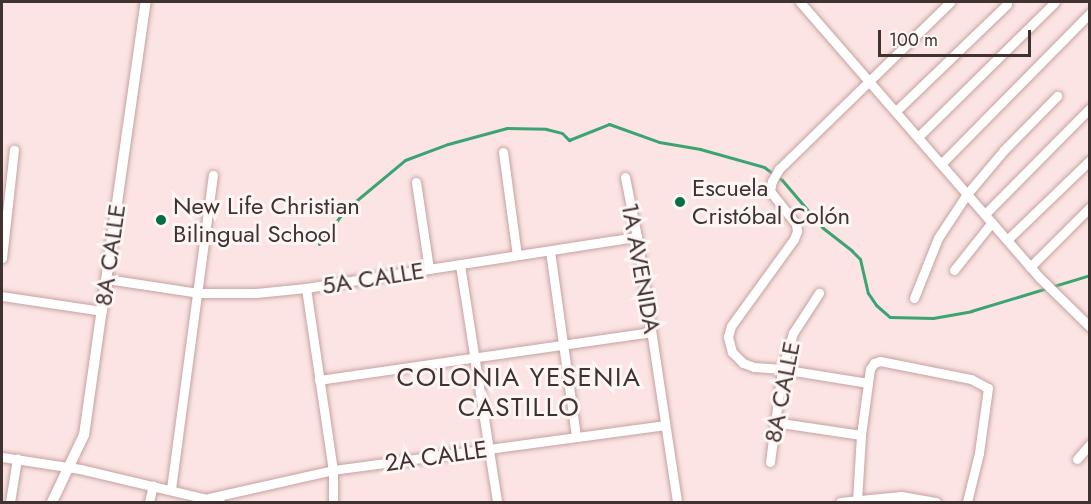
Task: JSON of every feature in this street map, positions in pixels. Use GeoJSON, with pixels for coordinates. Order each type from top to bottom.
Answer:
{"type":"FeatureCollection","features":[{"type":"Feature","properties":{"kind":"street","name":"8A CALLE"},"geometry":{"type":"LineString","coordinates":[[52,502],[84,435],[146,2]]}},
{"type":"Feature","properties":{"kind":"street"},"geometry":{"type":"LineString","coordinates":[[800,2],[1030,267],[1089,327]]}},
{"type":"Feature","properties":{"kind":"street"},"geometry":{"type":"LineString","coordinates":[[868,383],[782,369],[754,367],[743,363],[732,352],[728,337],[731,326],[794,239],[797,231],[796,224],[770,191],[772,181],[779,169],[871,82],[950,2]]}},
{"type":"Feature","properties":{"kind":"street"},"geometry":{"type":"LineString","coordinates":[[918,137],[1055,2]]}},
{"type":"Feature","properties":{"kind":"street"},"geometry":{"type":"LineString","coordinates":[[896,111],[1007,4]]}},
{"type":"Feature","properties":{"kind":"street"},"geometry":{"type":"LineString","coordinates":[[941,164],[1089,14]]}},
{"type":"Feature","properties":{"kind":"street"},"geometry":{"type":"LineString","coordinates":[[914,298],[938,238],[967,194],[1004,150],[1057,96]]}},
{"type":"Feature","properties":{"kind":"street"},"geometry":{"type":"LineString","coordinates":[[985,214],[1089,108]]}},
{"type":"Feature","properties":{"kind":"street"},"geometry":{"type":"LineString","coordinates":[[2,258],[14,150]]}},
{"type":"Feature","properties":{"kind":"street"},"geometry":{"type":"LineString","coordinates":[[503,152],[517,255]]}},
{"type":"Feature","properties":{"kind":"street"},"geometry":{"type":"LineString","coordinates":[[1007,240],[1089,160]]}},
{"type":"Feature","properties":{"kind":"street"},"geometry":{"type":"LineString","coordinates":[[171,489],[213,175]]}},
{"type":"Feature","properties":{"kind":"street","name":"1A AVENIDA"},"geometry":{"type":"LineString","coordinates":[[625,177],[638,237],[677,502]]}},
{"type":"Feature","properties":{"kind":"street"},"geometry":{"type":"LineString","coordinates":[[416,182],[429,268]]}},
{"type":"Feature","properties":{"kind":"street"},"geometry":{"type":"LineString","coordinates":[[1030,267],[1089,207]]}},
{"type":"Feature","properties":{"kind":"street"},"geometry":{"type":"LineString","coordinates":[[954,270],[992,222]]}},
{"type":"Feature","properties":{"kind":"street","name":"5A CALLE"},"geometry":{"type":"LineString","coordinates":[[107,279],[198,293],[256,293],[306,288],[638,237]]}},
{"type":"Feature","properties":{"kind":"street"},"geometry":{"type":"LineString","coordinates":[[550,251],[576,436]]}},
{"type":"Feature","properties":{"kind":"street"},"geometry":{"type":"LineString","coordinates":[[460,265],[497,502]]}},
{"type":"Feature","properties":{"kind":"street"},"geometry":{"type":"LineString","coordinates":[[306,288],[333,470],[333,502]]}},
{"type":"Feature","properties":{"kind":"street","name":"8A CALLE"},"geometry":{"type":"LineString","coordinates":[[770,462],[782,369],[792,333],[819,294]]}},
{"type":"Feature","properties":{"kind":"street"},"geometry":{"type":"LineString","coordinates":[[2,296],[102,311]]}},
{"type":"Feature","properties":{"kind":"street"},"geometry":{"type":"LineString","coordinates":[[319,380],[651,332]]}},
{"type":"Feature","properties":{"kind":"street"},"geometry":{"type":"LineString","coordinates":[[857,501],[861,435],[870,369],[874,363],[880,361],[971,380],[988,388],[979,453],[967,502]]}},
{"type":"Feature","properties":{"kind":"street"},"geometry":{"type":"LineString","coordinates":[[774,422],[861,435]]}},
{"type":"Feature","properties":{"kind":"street","name":"2A CALLE"},"geometry":{"type":"LineString","coordinates":[[209,498],[333,470],[665,424]]}},
{"type":"Feature","properties":{"kind":"street"},"geometry":{"type":"LineString","coordinates":[[1077,459],[1089,444]]}},
{"type":"Feature","properties":{"kind":"street"},"geometry":{"type":"LineString","coordinates":[[2,457],[69,467],[220,502]]}},
{"type":"Feature","properties":{"kind":"street"},"geometry":{"type":"LineString","coordinates":[[10,502],[16,459]]}},
{"type":"Feature","properties":{"kind":"street"},"geometry":{"type":"LineString","coordinates":[[149,502],[153,485]]}},
{"type":"Feature","properties":{"kind":"street"},"geometry":{"type":"LineString","coordinates":[[840,502],[909,496],[936,502]]}},
{"type":"Feature","properties":{"kind":"waterway"},"geometry":{"type":"LineString","coordinates":[[319,244],[345,210],[405,160],[448,144],[507,128],[546,129],[562,133],[569,140],[609,124],[659,142],[700,149],[764,167],[782,180],[823,228],[860,259],[868,293],[876,305],[890,317],[933,318],[971,311],[1090,275]]}},
{"type":"Feature","properties":{"kind":"place","name":"Escuela Cristóbal Colón"},"geometry":{"type":"Point","coordinates":[680,202]}},
{"type":"Feature","properties":{"kind":"place","name":"New Life Christian Bilingual School"},"geometry":{"type":"Point","coordinates":[161,220]}},
{"type":"Feature","properties":{"kind":"district","name":"COLONIA YESENIA CASTILLO"},"geometry":{"type":"Point","coordinates":[519,393]}}]}
